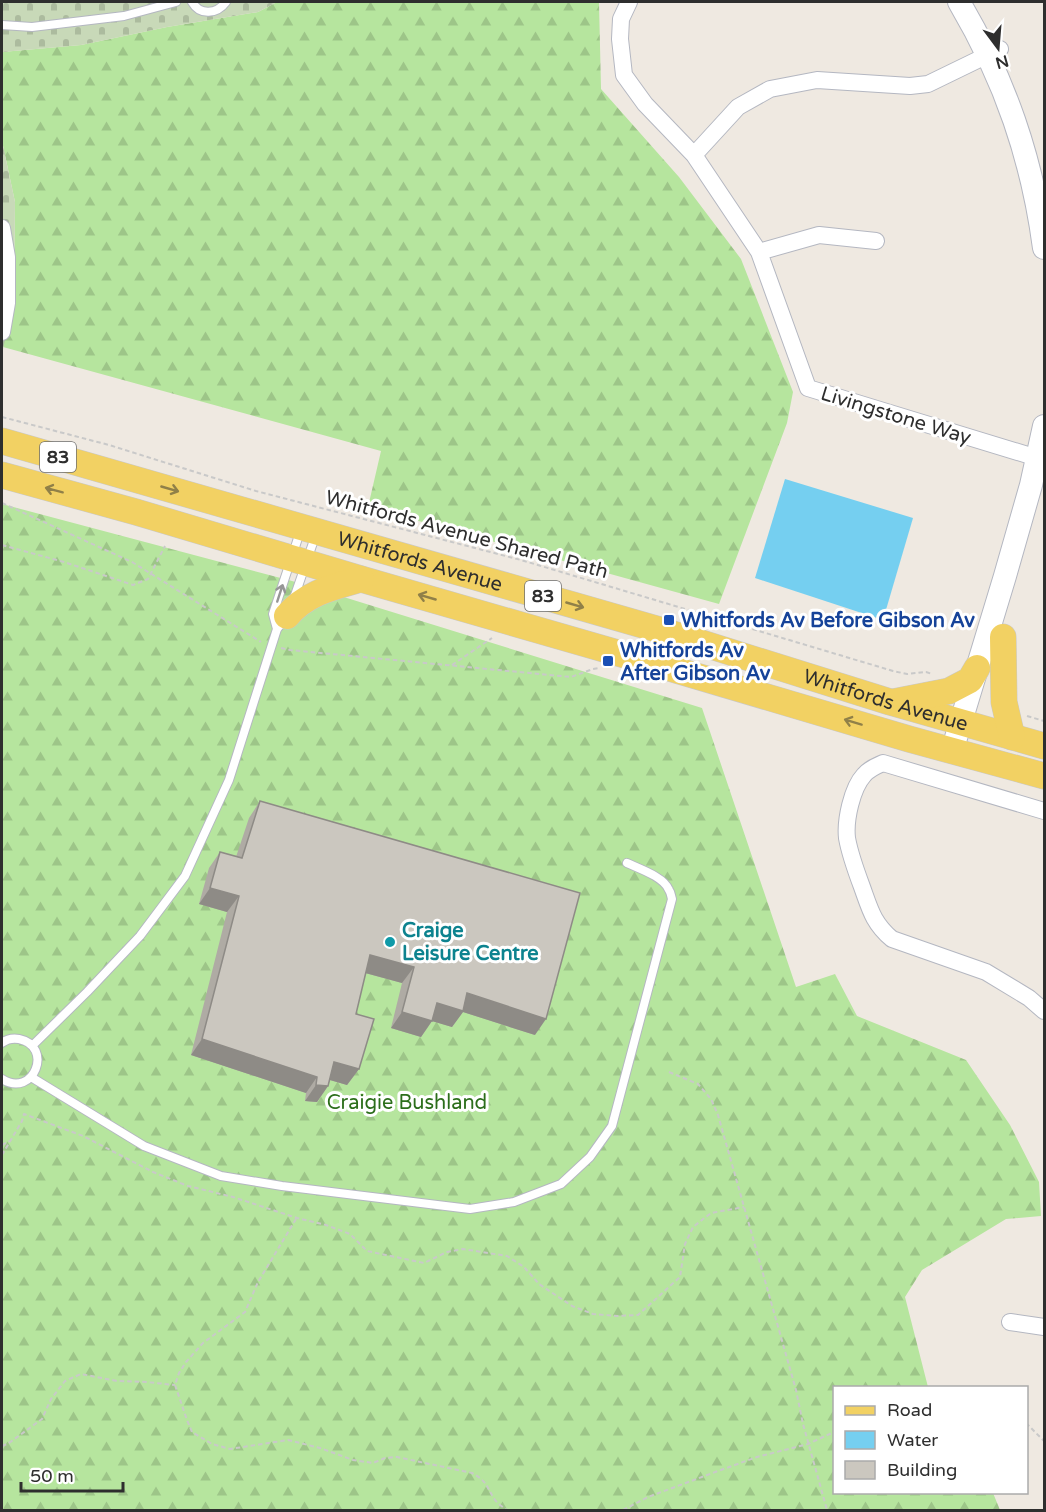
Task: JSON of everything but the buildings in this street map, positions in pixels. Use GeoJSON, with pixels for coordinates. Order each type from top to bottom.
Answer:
{"type":"FeatureCollection","features":[{"type":"Feature","properties":{"kind":"main road"},"geometry":{"type":"LineString","coordinates":[[959,2],[977,32],[1015,80],[1041,158],[1044,176]]}},
{"type":"Feature","properties":{"kind":"main road"},"geometry":{"type":"LineString","coordinates":[[975,2],[992,31],[994,52],[1030,175],[1044,248]]}},
{"type":"Feature","properties":{"kind":"main road"},"geometry":{"type":"LineString","coordinates":[[968,725],[977,668],[1030,485],[1040,459],[1044,426]]}},
{"type":"Feature","properties":{"kind":"main road","name":"Whitfords Avenue"},"geometry":{"type":"LineString","coordinates":[[2,441],[660,630],[890,702],[1044,746]]}},
{"type":"Feature","properties":{"kind":"main road","name":"Whitfords Avenue"},"geometry":{"type":"LineString","coordinates":[[2,475],[1044,776]]}},
{"type":"Feature","properties":{"kind":"main road"},"geometry":{"type":"LineString","coordinates":[[959,753],[1003,637],[1044,483]]}},
{"type":"Feature","properties":{"kind":"main road"},"geometry":{"type":"LineString","coordinates":[[282,622],[295,607],[308,597],[360,579]]}},
{"type":"Feature","properties":{"kind":"main road"},"geometry":{"type":"LineString","coordinates":[[1003,637],[1004,702],[1012,737]]}},
{"type":"Feature","properties":{"kind":"main road"},"geometry":{"type":"LineString","coordinates":[[890,702],[950,691],[970,680],[977,668]]}},
{"type":"Feature","properties":{"kind":"street","name":"Livingstone Way"},"geometry":{"type":"LineString","coordinates":[[629,2],[621,19],[620,39],[624,75],[645,104],[694,155],[759,252],[808,388],[1040,459]]}},
{"type":"Feature","properties":{"kind":"street"},"geometry":{"type":"LineString","coordinates":[[694,155],[738,107],[771,88],[817,81],[910,86],[928,84],[994,52]]}},
{"type":"Feature","properties":{"kind":"street"},"geometry":{"type":"LineString","coordinates":[[2,228],[7,256],[7,303],[2,332]]}},
{"type":"Feature","properties":{"kind":"street"},"geometry":{"type":"LineString","coordinates":[[759,252],[819,234],[876,241]]}},
{"type":"Feature","properties":{"kind":"street"},"geometry":{"type":"LineString","coordinates":[[1044,811],[884,764],[871,768],[862,777],[855,791],[847,819],[847,837],[852,860],[873,918],[891,939],[986,972],[1029,998],[1044,1011]]}},
{"type":"Feature","properties":{"kind":"street"},"geometry":{"type":"LineString","coordinates":[[1010,1322],[1044,1327]]}},
{"type":"Feature","properties":{"kind":"lane"},"geometry":{"type":"LineString","coordinates":[[2,26],[32,27],[124,16],[176,2]]}},
{"type":"Feature","properties":{"kind":"lane"},"geometry":{"type":"LineString","coordinates":[[192,2],[200,10],[213,12],[226,2]]}},
{"type":"Feature","properties":{"kind":"lane"},"geometry":{"type":"LineString","coordinates":[[32,1046],[141,936],[185,876],[229,780],[272,645],[282,622],[309,529]]}},
{"type":"Feature","properties":{"kind":"lane"},"geometry":{"type":"LineString","coordinates":[[282,622],[273,614],[299,560],[309,529]]}},
{"type":"Feature","properties":{"kind":"lane"},"geometry":{"type":"LineString","coordinates":[[31,1077],[144,1146],[221,1176],[282,1186],[470,1209],[514,1202],[561,1184],[590,1157],[612,1126],[672,899],[669,888],[661,880],[627,863]]}},
{"type":"Feature","properties":{"kind":"lane"},"geometry":{"type":"LineString","coordinates":[[2,1043],[15,1038],[24,1040],[37,1053],[38,1062],[31,1077],[23,1082],[13,1084],[2,1079]]}},
{"type":"Feature","properties":{"kind":"path","name":"Whitfords Avenue Shared Path"},"geometry":{"type":"LineString","coordinates":[[2,417],[109,445],[256,491],[521,560],[892,671],[907,674],[926,672]]}},
{"type":"Feature","properties":{"kind":"path"},"geometry":{"type":"LineString","coordinates":[[2,503],[132,562],[264,644],[290,650],[571,677],[593,669],[604,668]]}},
{"type":"Feature","properties":{"kind":"path"},"geometry":{"type":"LineString","coordinates":[[2,545],[64,562],[133,585],[148,579],[165,546]]}},
{"type":"Feature","properties":{"kind":"path"},"geometry":{"type":"LineString","coordinates":[[451,666],[497,634]]}},
{"type":"Feature","properties":{"kind":"path"},"geometry":{"type":"LineString","coordinates":[[1029,717],[1044,721]]}},
{"type":"Feature","properties":{"kind":"path"},"geometry":{"type":"LineString","coordinates":[[669,1072],[698,1084],[711,1099],[718,1115],[796,1390],[808,1444],[827,1510]]}},
{"type":"Feature","properties":{"kind":"path"},"geometry":{"type":"LineString","coordinates":[[2,1155],[24,1114],[83,1136],[153,1172],[188,1186],[233,1197],[350,1234],[367,1251],[424,1263],[447,1252],[464,1249],[507,1256],[524,1267],[539,1284],[572,1306],[593,1314],[617,1316],[638,1315],[680,1277],[685,1244],[693,1227],[711,1213],[744,1207]]}},
{"type":"Feature","properties":{"kind":"path"},"geometry":{"type":"LineString","coordinates":[[2,1145],[11,1140]]}},
{"type":"Feature","properties":{"kind":"path"},"geometry":{"type":"LineString","coordinates":[[297,1218],[258,1282],[245,1312],[203,1343],[179,1373],[175,1385],[192,1432],[212,1444],[230,1449],[288,1440],[354,1460],[373,1463],[385,1458],[397,1457],[472,1473],[482,1479],[496,1502],[507,1510]]}},
{"type":"Feature","properties":{"kind":"path"},"geometry":{"type":"LineString","coordinates":[[2,1446],[42,1419],[51,1399],[65,1381],[81,1374],[117,1381],[175,1385]]}},
{"type":"Feature","properties":{"kind":"path"},"geometry":{"type":"LineString","coordinates":[[1028,1425],[1044,1441]]}},
{"type":"Feature","properties":{"kind":"path"},"geometry":{"type":"LineString","coordinates":[[622,1510],[648,1497],[757,1457],[808,1444],[833,1432]]}},
{"type":"Feature","properties":{"kind":"green space"},"geometry":{"type":"Polygon","coordinates":[[[2,2],[277,2],[258,12],[167,27],[81,45],[2,52],[2,2]]]}},
{"type":"Feature","properties":{"kind":"green space"},"geometry":{"type":"Polygon","coordinates":[[[277,2],[599,2],[601,89],[679,177],[741,259],[793,392],[787,423],[719,604],[368,507],[381,451],[3,347],[14,294],[15,202],[2,141],[2,52],[81,45],[167,27],[258,12],[277,2]]]}},
{"type":"Feature","properties":{"kind":"green space"},"geometry":{"type":"Polygon","coordinates":[[[2,141],[15,202],[14,294],[2,355],[2,141]]]}},
{"type":"Feature","properties":{"kind":"green space","name":"Craigie Bushland"},"geometry":{"type":"Polygon","coordinates":[[[2,504],[292,581],[702,708],[796,987],[835,974],[857,1016],[966,1060],[1010,1125],[1039,1182],[1041,1216],[1006,1219],[922,1270],[905,1297],[928,1386],[833,1386],[833,1494],[993,1494],[1000,1510],[2,1510],[2,504]]]}},
{"type":"Feature","properties":{"kind":"water"},"geometry":{"type":"Polygon","coordinates":[[[785,479],[913,518],[883,620],[755,578],[785,479]]]}},
{"type":"Feature","properties":{"kind":"place","name":"Whitfords Av Before Gibson Av"},"geometry":{"type":"Point","coordinates":[669,620]}},
{"type":"Feature","properties":{"kind":"place","name":"Whitfords Av After Gibson Av"},"geometry":{"type":"Point","coordinates":[608,661]}},
{"type":"Feature","properties":{"kind":"place","name":"Craige Leisure Centre"},"geometry":{"type":"Point","coordinates":[390,942]}}]}
